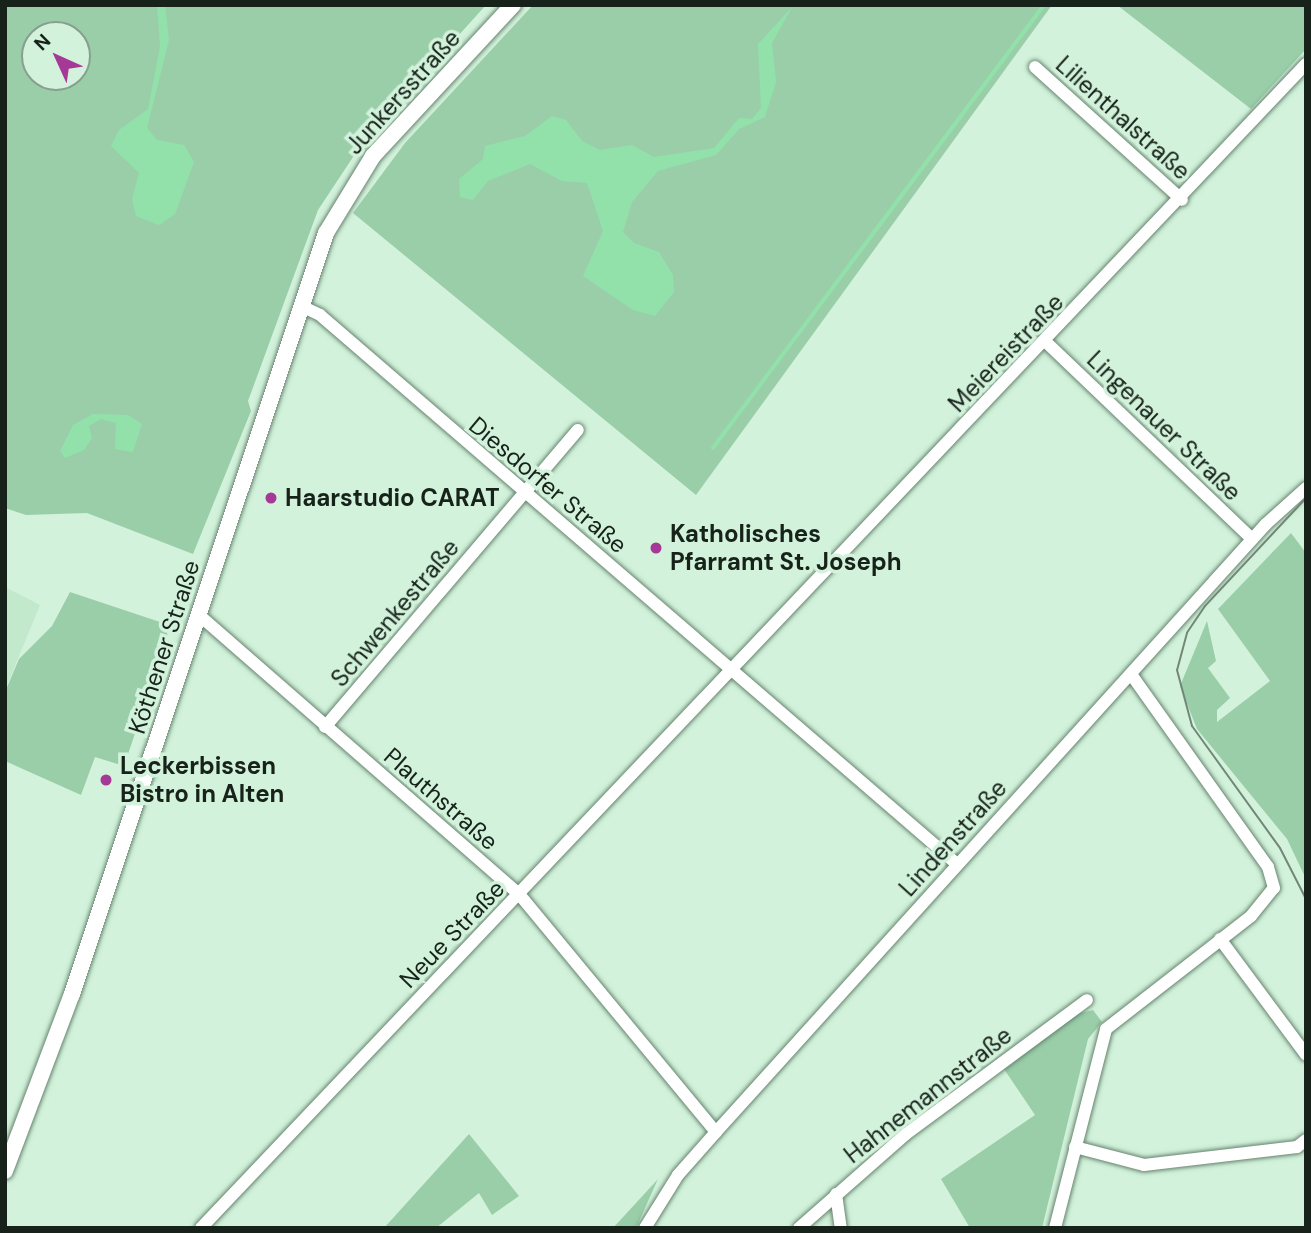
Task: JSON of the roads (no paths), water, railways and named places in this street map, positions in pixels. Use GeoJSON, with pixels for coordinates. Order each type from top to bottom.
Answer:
{"type":"FeatureCollection","features":[{"type":"Feature","properties":{"kind":"main road","name":"Junkersstraße"},"geometry":{"type":"LineString","coordinates":[[334,215],[373,156],[513,5]]}},
{"type":"Feature","properties":{"kind":"main road","name":"Köthener Straße"},"geometry":{"type":"LineString","coordinates":[[5,1171],[199,615],[301,306],[334,215]]}},
{"type":"Feature","properties":{"kind":"street","name":"Meiereistraße"},"geometry":{"type":"LineString","coordinates":[[733,669],[1182,200],[1306,64]]}},
{"type":"Feature","properties":{"kind":"street","name":"Lilienthalstraße"},"geometry":{"type":"LineString","coordinates":[[1035,67],[1182,200]]}},
{"type":"Feature","properties":{"kind":"street","name":"Diesdorfer Straße"},"geometry":{"type":"LineString","coordinates":[[301,306],[320,315],[524,494],[733,669],[957,864]]}},
{"type":"Feature","properties":{"kind":"street","name":"Lingenauer Straße"},"geometry":{"type":"LineString","coordinates":[[1046,342],[1252,539]]}},
{"type":"Feature","properties":{"kind":"street","name":"Schwenkestraße"},"geometry":{"type":"LineString","coordinates":[[325,727],[578,430]]}},
{"type":"Feature","properties":{"kind":"street","name":"Lindenstraße"},"geometry":{"type":"LineString","coordinates":[[645,1228],[678,1175],[716,1132],[1252,539],[1306,488]]}},
{"type":"Feature","properties":{"kind":"street","name":"Plauthstraße"},"geometry":{"type":"LineString","coordinates":[[199,615],[519,894],[716,1132]]}},
{"type":"Feature","properties":{"kind":"street","name":"Neue Straße"},"geometry":{"type":"LineString","coordinates":[[201,1228],[733,669]]}},
{"type":"Feature","properties":{"kind":"street"},"geometry":{"type":"LineString","coordinates":[[1055,1228],[1106,1028],[1270,899],[1273,878],[1131,674]]}},
{"type":"Feature","properties":{"kind":"street"},"geometry":{"type":"LineString","coordinates":[[1220,939],[1306,1055]]}},
{"type":"Feature","properties":{"kind":"street","name":"Hahnemannstraße"},"geometry":{"type":"LineString","coordinates":[[799,1228],[906,1134],[1087,1000]]}},
{"type":"Feature","properties":{"kind":"street"},"geometry":{"type":"LineString","coordinates":[[1075,1147],[1144,1165],[1297,1147],[1306,1140]]}},
{"type":"Feature","properties":{"kind":"street"},"geometry":{"type":"LineString","coordinates":[[836,1194],[841,1228]]}},
{"type":"Feature","properties":{"kind":"waterway"},"geometry":{"type":"LineString","coordinates":[[713,448],[1044,5]]}},
{"type":"Feature","properties":{"kind":"tram line"},"geometry":{"type":"LineString","coordinates":[[1306,498],[1205,606],[1187,633],[1177,670],[1192,726],[1280,848],[1306,899]]}},
{"type":"Feature","properties":{"kind":"place","name":"Haarstudio CARAT"},"geometry":{"type":"Point","coordinates":[271,498]}},
{"type":"Feature","properties":{"kind":"place","name":"Katholisches Pfarramt St. Joseph"},"geometry":{"type":"Point","coordinates":[656,548]}},
{"type":"Feature","properties":{"kind":"place","name":"Leckerbissen Bistro in Alten"},"geometry":{"type":"Point","coordinates":[106,780]}}]}
